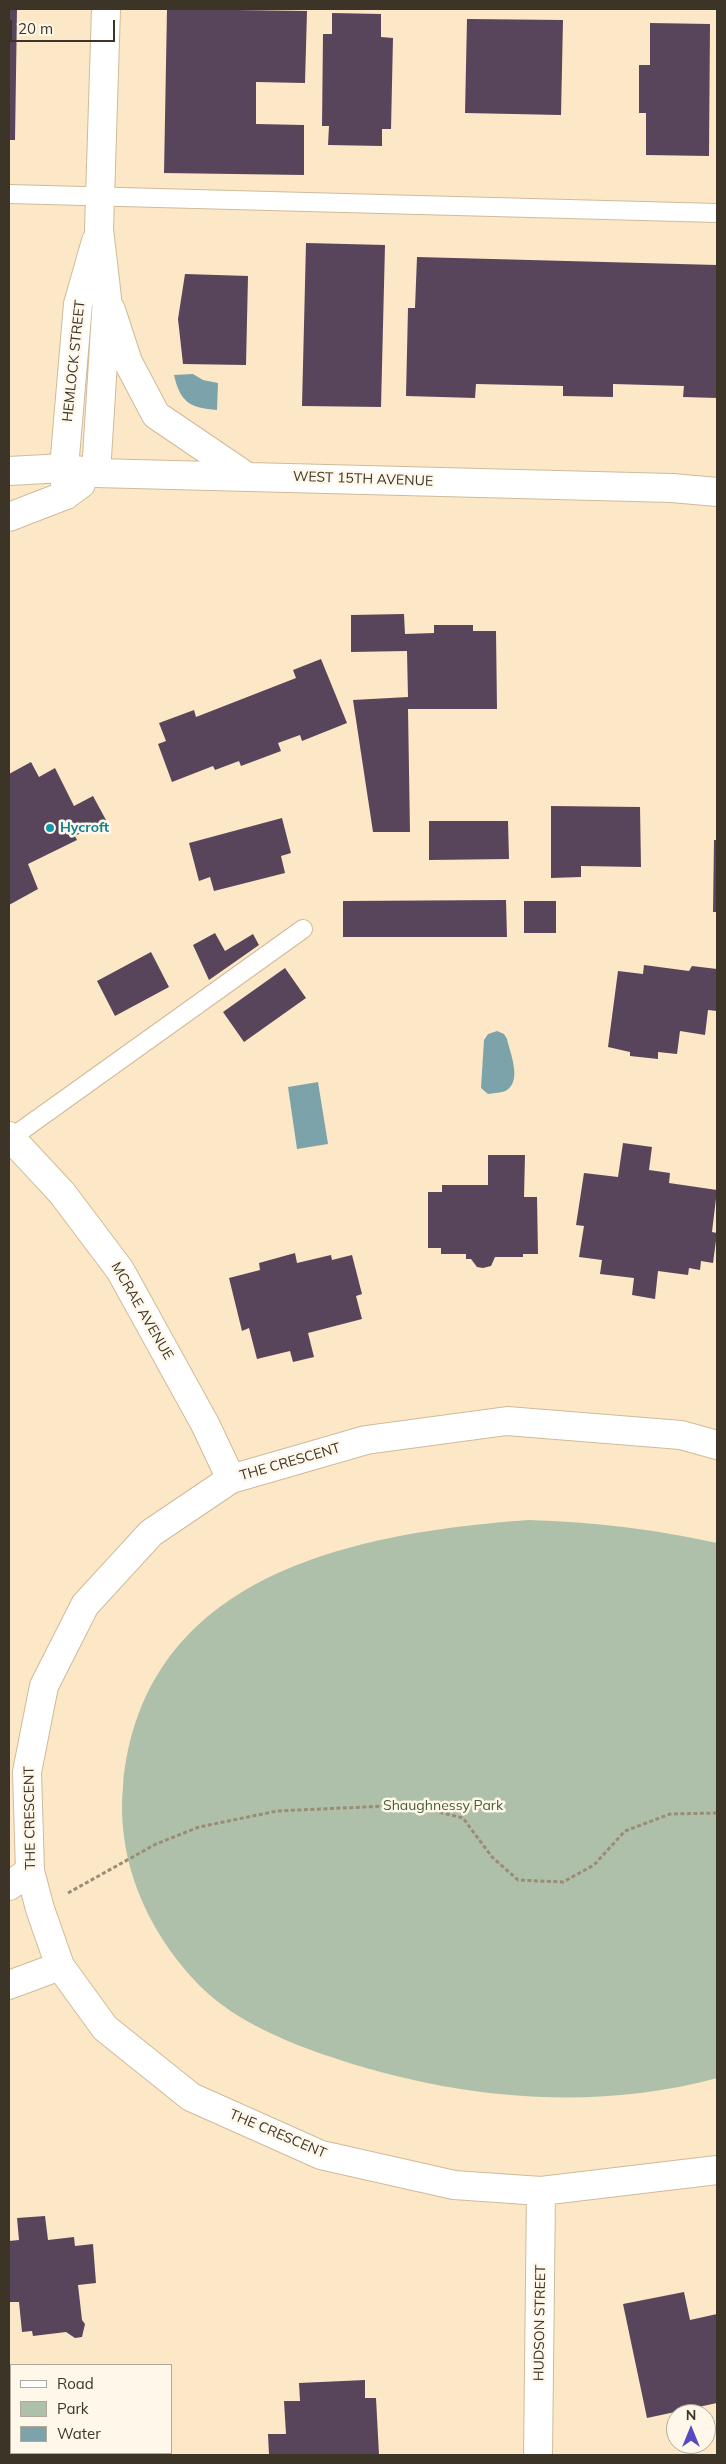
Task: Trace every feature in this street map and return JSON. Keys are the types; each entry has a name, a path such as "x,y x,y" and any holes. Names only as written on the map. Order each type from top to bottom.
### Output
{"street":[{"name":"HEMLOCK STREET","path":"96,473 107,298 99,230 106,9"},
{"name":"HEMLOCK STREET","path":"66,495 64,468 78,304 99,230"},
{"path":"107,298 128,362 156,415 246,476"},
{"name":"WEST 15TH AVENUE","path":"9,471 64,468 96,473 662,488 717,492"},
{"path":"9,517 66,495 96,473"},
{"name":"MCRAE AVENUE","path":"10,1137 62,1193 120,1270 205,1424 232,1480"},
{"name":"THE CRESCENT","path":"717,1445 681,1435 507,1421 366,1440 232,1480 151,1533 84,1605 44,1686 26,1772 19,1878 40,1909 60,1966 105,2028 191,2097 321,2155 454,2185 541,2191 717,2170"},
{"path":"9,1985 60,1966"},
{"name":"HUDSON STREET","path":"538,2455 541,2191"}],"lane":[{"path":"9,194 717,213"},
{"path":"10,1137 303,928"}],"path":[{"path":"40,1909 156,1844 199,1827 277,1811 409,1805 463,1818 492,1857 518,1880 563,1882 594,1865 625,1831 670,1814 717,1813"}],"green space":[{"name":"Shaughnessy Park","path":"528,1520 577,1522 623,1527 717,1543 717,2078 668,2089 619,2095 520,2096 421,2082 372,2070 325,2055 290,2042 256,2026 209,1995 178,1961 149,1916 138,1892 124,1840 122,1813 123,1786 139,1714 170,1657 213,1612 267,1578 328,1554 394,1537 461,1526"}],"water":[{"path":"193,374 203,380 218,383 217,410 193,405 179,392 174,375"},
{"path":"497,1031 504,1034 507,1039 514,1066 514,1080 507,1090 488,1094 481,1088 484,1040 488,1034"},
{"path":"318,1082 328,1144 297,1149 288,1087"}],"building":[{"path":"9,9 17,9 15,140 9,140"},
{"path":"167,9 307,11 305,83 256,82 256,124 304,125 304,175 164,173"},
{"path":"332,13 381,14 381,37 393,38 391,129 382,129 382,146 328,145 329,126 322,126 323,34 332,34"},
{"path":"467,19 563,20 561,115 465,113"},
{"path":"650,23 710,24 709,156 646,155 646,113 639,113 639,65 650,65"},
{"path":"306,243 385,245 381,407 302,406"},
{"path":"417,257 717,265 717,398 683,397 684,386 613,384 613,397 563,396 563,386 476,384 475,398 406,396 408,308 415,308"},
{"path":"185,274 248,276 246,365 183,364 178,319"},
{"path":"404,614 405,634 434,633 434,625 473,625 473,631 496,631 497,709 408,709 410,832 373,832 353,700 408,697 407,651 351,652 351,615"},
{"path":"321,659 347,723 302,741 300,735 278,743 281,751 241,766 239,761 215,770 213,766 172,782 158,744 166,741 159,723 194,710 196,717 296,678 293,670"},
{"name":"Hycroft","path":"31,762 39,777 55,768 74,806 93,796 106,820 75,836 77,840 28,864 38,889 9,905 9,774"},
{"path":"551,806 640,807 641,867 581,866 581,877 551,878"},
{"path":"282,818 291,853 281,856 285,873 214,891 210,877 199,881 189,843"},
{"path":"429,821 508,821 509,859 429,860"},
{"path":"714,840 717,840 717,912 713,912"},
{"path":"506,900 507,937 343,937 343,901"},
{"path":"524,901 556,901 556,933 524,933"},
{"path":"215,933 225,951 253,934 259,945 209,980 193,945"},
{"path":"151,952 169,987 115,1016 97,981"},
{"path":"644,965 689,971 692,966 717,969 717,1011 708,1010 705,1035 680,1031 677,1054 658,1052 658,1059 630,1056 630,1052 608,1047 618,971 643,974"},
{"path":"285,968 306,998 244,1042 223,1012"},
{"path":"623,1143 652,1147 649,1170 670,1173 669,1183 717,1190 712,1232 717,1233 713,1263 701,1261 700,1270 689,1268 688,1275 658,1271 655,1299 632,1295 634,1278 600,1274 602,1260 579,1257 584,1226 576,1225 584,1173 618,1177"},
{"path":"488,1155 525,1155 524,1197 537,1197 538,1254 523,1254 523,1257 495,1257 491,1266 483,1268 477,1267 471,1259 466,1259 466,1254 441,1254 441,1248 428,1248 428,1192 442,1192 442,1185 488,1185"},
{"path":"295,1253 297,1263 331,1255 332,1260 352,1255 362,1294 356,1296 362,1319 308,1333 314,1357 293,1362 290,1351 257,1359 249,1328 242,1331 229,1278 260,1270 259,1263"},
{"path":"45,2216 48,2240 74,2237 75,2246 93,2244 96,2283 78,2285 82,2320 85,2324 82,2337 75,2338 66,2332 33,2336 32,2331 22,2332 19,2302 9,2302 9,2241 19,2240 17,2218"},
{"path":"684,2292 690,2320 717,2314 717,2403 666,2404 666,2414 647,2418 623,2304"},
{"path":"365,2380 365,2398 376,2398 379,2455 269,2455 268,2434 286,2434 284,2401 300,2401 299,2383"},
{"path":"10,2383 10,2428 9,2427"}],"place":[{"name":"Hycroft","path":"50,828"}]}
